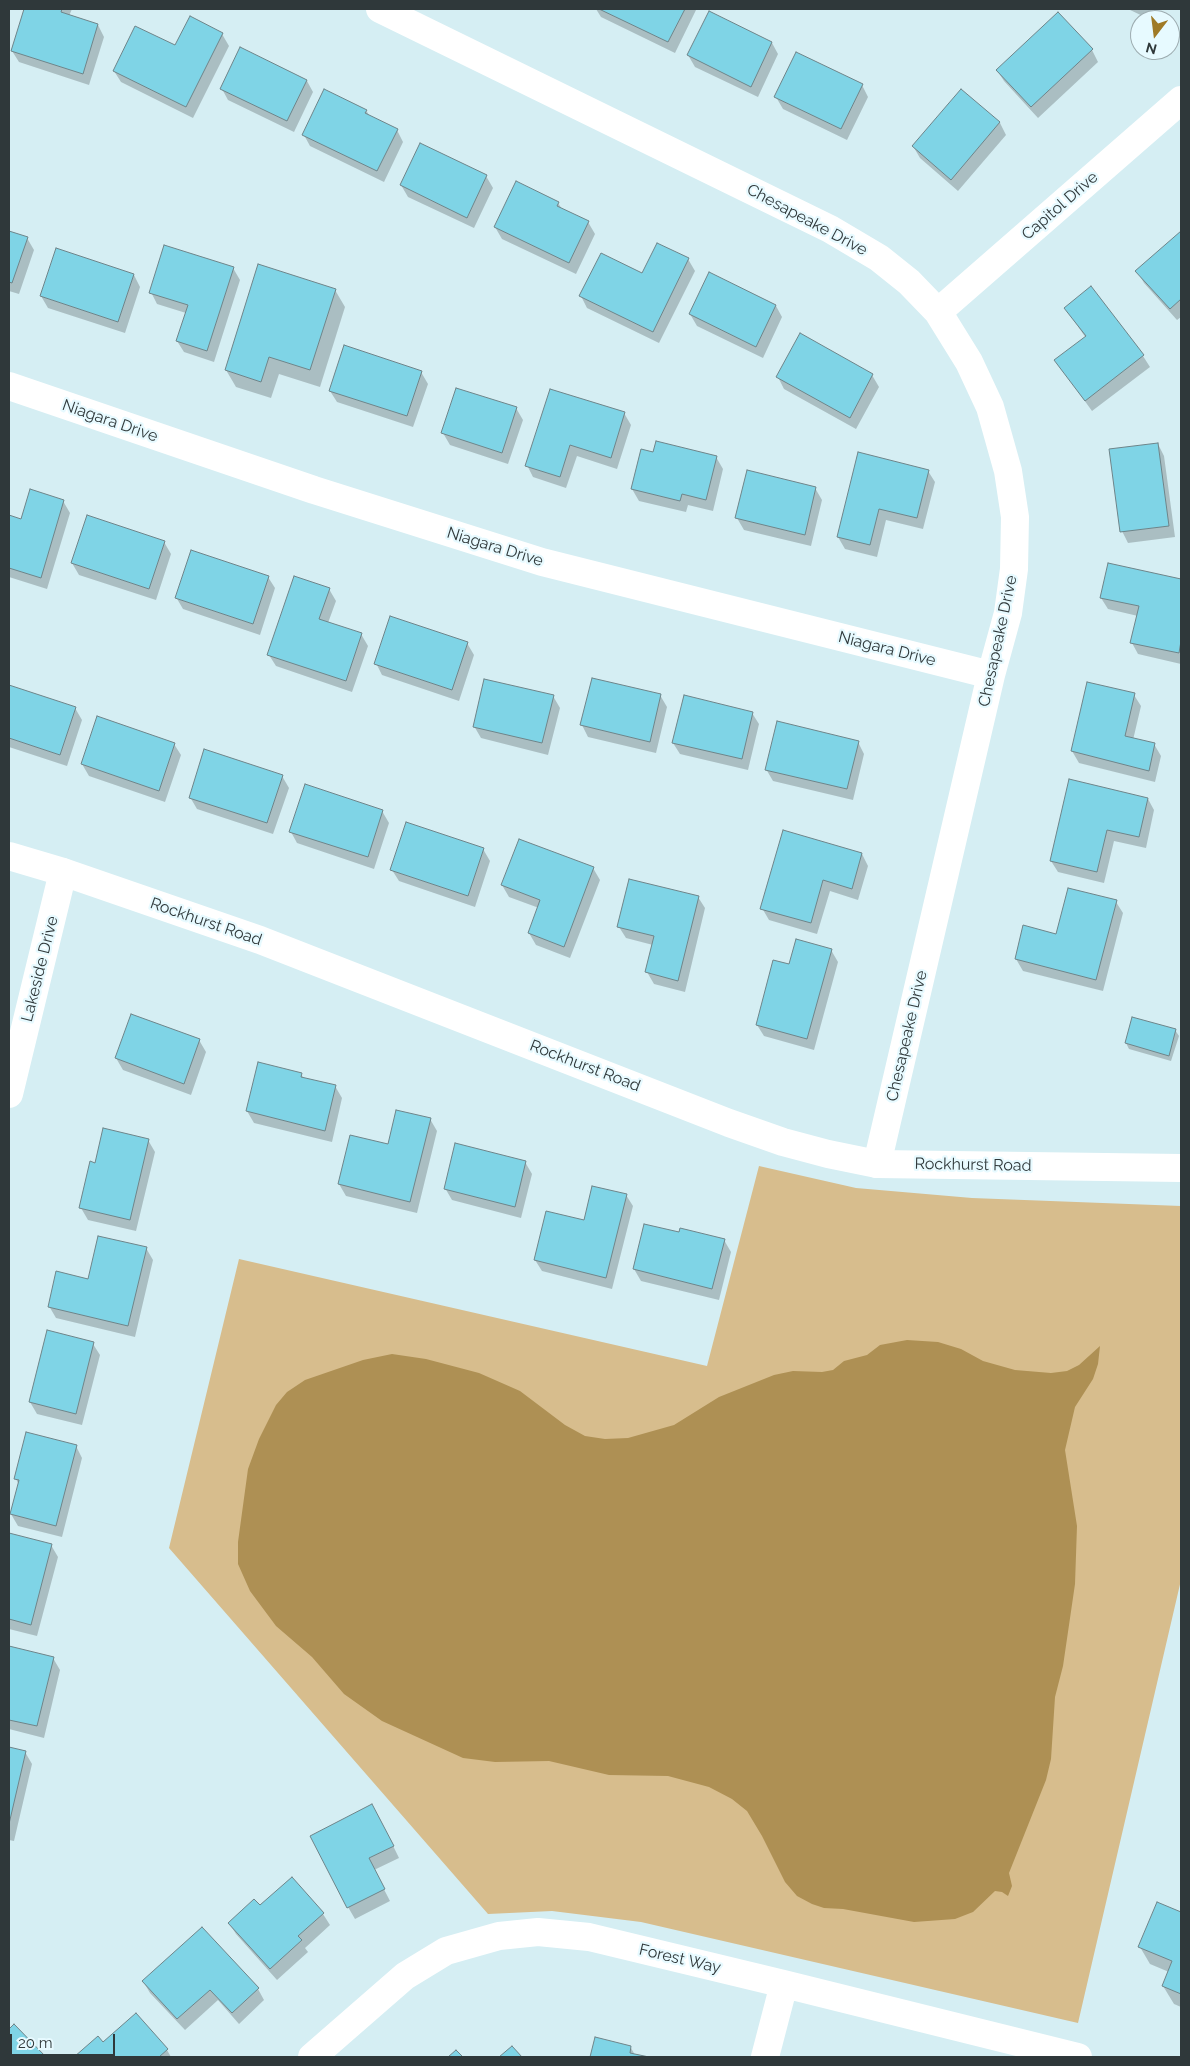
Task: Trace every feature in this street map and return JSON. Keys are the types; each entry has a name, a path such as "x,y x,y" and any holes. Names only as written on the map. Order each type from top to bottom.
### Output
{"street":[{"name":"Chesapeake Drive","path":"380,9 830,229 879,258 909,282 938,312 969,362 990,407 1010,480 1015,517 1014,570 1008,613 991,675 877,1164"},
{"name":"Capitol Drive","path":"938,312 1181,100"},
{"name":"Niagara Drive","path":"9,386 314,490 542,562 991,675"},
{"name":"Rockhurst Road","path":"9,856 64,872 260,940 729,1123 783,1142 877,1164 1181,1168"},
{"name":"Lakeside Drive","path":"9,1094 64,872"},
{"name":"Forest Way","path":"312,2057 405,1976 446,1952 499,1936 538,1932 589,1938 1078,2057"},
{"path":"765,2057 784,1984"}],"shaded area":[{"path":"759,1166 856,1188 972,1198 1181,1206 1181,1580 1078,2023 641,1922 552,1911 488,1914 169,1548 239,1259 707,1366"},
{"path":"907,1340 938,1342 961,1349 983,1361 1015,1370 1051,1373 1067,1371 1079,1365 1100,1346 1098,1364 1093,1379 1075,1407 1065,1450 1077,1526 1075,1584 1063,1666 1055,1697 1051,1759 1046,1780 1009,1873 1012,1886 1008,1896 1002,1892 995,1891 973,1912 955,1919 914,1922 843,1909 824,1908 797,1896 785,1882 747,1811 732,1799 709,1787 668,1776 609,1775 549,1761 495,1762 463,1758 382,1721 344,1694 312,1657 276,1626 250,1591 238,1564 238,1542 248,1469 259,1439 276,1405 287,1392 305,1380 363,1360 392,1354 426,1359 479,1373 520,1391 565,1425 585,1436 605,1439 628,1438 674,1425 719,1397 774,1375 793,1371 822,1372 833,1370 844,1361 867,1355 880,1345"}],"building":[{"path":"24,9 62,9 61,12 98,24 83,74 11,51"},
{"path":"599,9 685,9 668,42"},
{"path":"709,11 772,42 751,87 687,55"},
{"path":"1058,12 1093,49 1031,107 996,70"},
{"path":"190,16 223,33 186,107 113,71 135,26 175,45"},
{"path":"240,47 307,80 287,121 220,89"},
{"path":"796,52 863,84 841,129 774,97"},
{"path":"324,89 367,110 365,113 398,129 377,171 302,135"},
{"path":"961,89 1000,122 951,180 912,146"},
{"path":"420,143 487,175 467,218 400,185"},
{"path":"516,181 559,202 557,206 589,221 569,263 494,227"},
{"path":"9,231 28,237 12,283 9,282"},
{"path":"1181,231 1181,299 1170,309 1135,271"},
{"path":"657,243 689,258 653,332 579,296 601,253 642,273"},
{"path":"164,245 234,267 207,351 176,341 188,305 149,293"},
{"path":"56,248 134,274 118,322 40,296"},
{"path":"258,264 336,289 310,370 269,357 261,382 225,370"},
{"path":"709,272 776,305 756,347 689,314"},
{"path":"1091,286 1144,355 1085,401 1054,360 1086,336 1064,308"},
{"path":"800,333 873,374 850,418 776,377"},
{"path":"344,345 422,371 407,416 329,391"},
{"path":"456,388 517,407 502,453 441,433"},
{"path":"550,389 625,412 611,458 570,445 560,477 525,466"},
{"path":"656,441 717,456 706,500 682,494 680,501 631,489 641,449 653,452"},
{"path":"1158,443 1169,526 1120,532 1109,449"},
{"path":"858,452 929,470 917,518 879,509 870,545 837,537"},
{"path":"747,470 816,487 805,535 735,518"},
{"path":"30,489 64,500 41,578 9,568 9,515 21,519"},
{"path":"87,515 165,541 149,589 71,563"},
{"path":"191,550 269,576 253,624 175,598"},
{"path":"1108,563 1181,579 1181,641 1179,653 1130,643 1139,606 1100,598"},
{"path":"294,576 330,588 319,619 362,633 346,681 267,655"},
{"path":"390,616 468,642 452,690 374,664"},
{"path":"592,678 661,694 650,742 580,725"},
{"path":"484,679 554,695 542,743 473,727"},
{"path":"1087,682 1135,693 1125,736 1155,743 1149,771 1071,751"},
{"path":"9,685 76,707 60,755 9,738"},
{"path":"684,695 753,712 742,759 672,743"},
{"path":"97,716 175,743 159,791 81,764"},
{"path":"777,721 859,741 847,789 765,770"},
{"path":"204,749 283,775 267,823 189,798"},
{"path":"1069,779 1148,798 1139,837 1107,830 1097,872 1050,861"},
{"path":"305,784 383,810 368,857 289,832"},
{"path":"406,822 484,848 468,896 390,870"},
{"path":"783,830 862,853 852,889 823,880 811,923 760,909"},
{"path":"519,839 594,867 564,947 528,933 540,900 501,885"},
{"path":"629,879 699,896 678,981 645,972 654,936 617,927"},
{"path":"1068,888 1117,900 1096,980 1015,959 1023,925 1056,934"},
{"path":"796,939 832,949 807,1039 756,1025 773,960 789,964"},
{"path":"131,1014 200,1039 184,1084 115,1058"},
{"path":"1132,1017 1176,1029 1169,1056 1125,1043"},
{"path":"258,1062 302,1073 301,1077 336,1085 325,1131 246,1111"},
{"path":"396,1110 431,1118 410,1202 338,1184 350,1135 388,1144"},
{"path":"103,1128 149,1139 130,1220 79,1208 90,1161 95,1163"},
{"path":"455,1143 526,1161 515,1207 444,1189"},
{"path":"592,1186 627,1194 606,1278 534,1260 546,1211 584,1220"},
{"path":"644,1224 679,1232 680,1228 725,1239 712,1289 633,1269"},
{"path":"98,1236 147,1247 128,1326 48,1307 56,1271 88,1279"},
{"path":"47,1330 94,1342 76,1414 29,1402"},
{"path":"26,1432 77,1445 56,1526 10,1514 19,1480 14,1479"},
{"path":"9,1533 52,1544 31,1625 9,1619"},
{"path":"9,1646 54,1657 37,1726 9,1720"},
{"path":"9,1747 26,1751 9,1824"},
{"path":"372,1804 394,1846 369,1858 385,1889 347,1908 310,1836"},
{"path":"292,1877 324,1913 298,1936 302,1940 270,1969 228,1923 254,1899 260,1905"},
{"path":"1157,1902 1181,1912 1181,1994 1162,1986 1172,1961 1138,1947"},
{"path":"202,1927 259,1988 232,2013 210,1990 177,2019 142,1981"},
{"path":"136,2013 168,2049 159,2057 74,2057 98,2036 103,2042"},
{"path":"14,2024 46,2057 9,2057 9,2029"},
{"path":"595,2037 631,2046 630,2053 649,2057 590,2057"},
{"path":"512,2046 522,2057 499,2057"},
{"path":"456,2050 463,2057 448,2057"}]}
